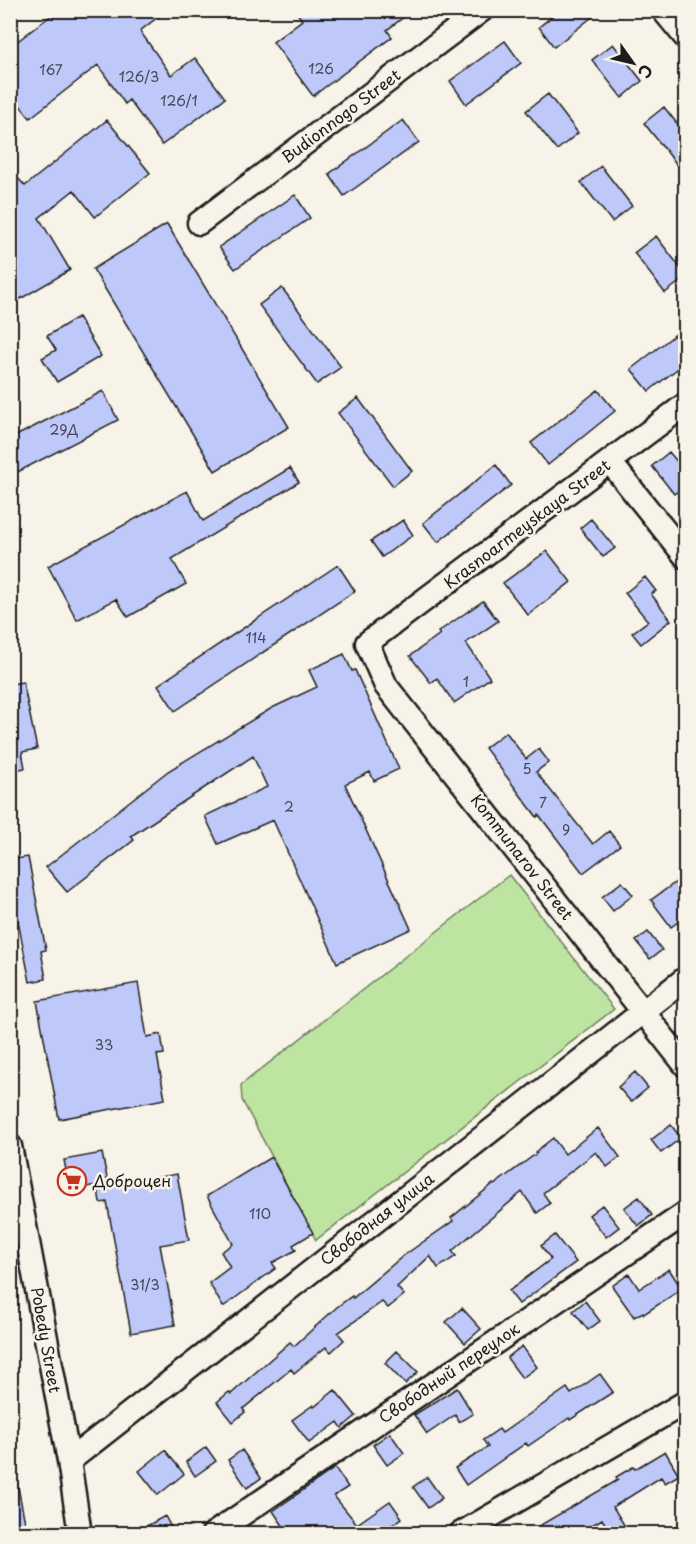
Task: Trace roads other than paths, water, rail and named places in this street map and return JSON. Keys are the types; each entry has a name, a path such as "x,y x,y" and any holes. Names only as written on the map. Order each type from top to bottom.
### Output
{"street":[{"name":"Budionnogo Street","path":"200,222 482,10"},
{"path":"663,10 686,38"},
{"name":"Krasnoarmeyskaya Street","path":"367,643 686,404"},
{"path":"610,462 686,557"},
{"name":"Kommunarov Street","path":"367,643 386,686 686,1066"},
{"name":"Свободная улица","path":"69,1461 686,978"},
{"name":"Pobedy Street","path":"10,1146 69,1461 80,1533"},
{"name":"Свободный переулок","path":"213,1533 686,1214"},
{"path":"460,1533 686,1402"}],"place":[{"name":"Доброцен","path":"72,1181"}]}
